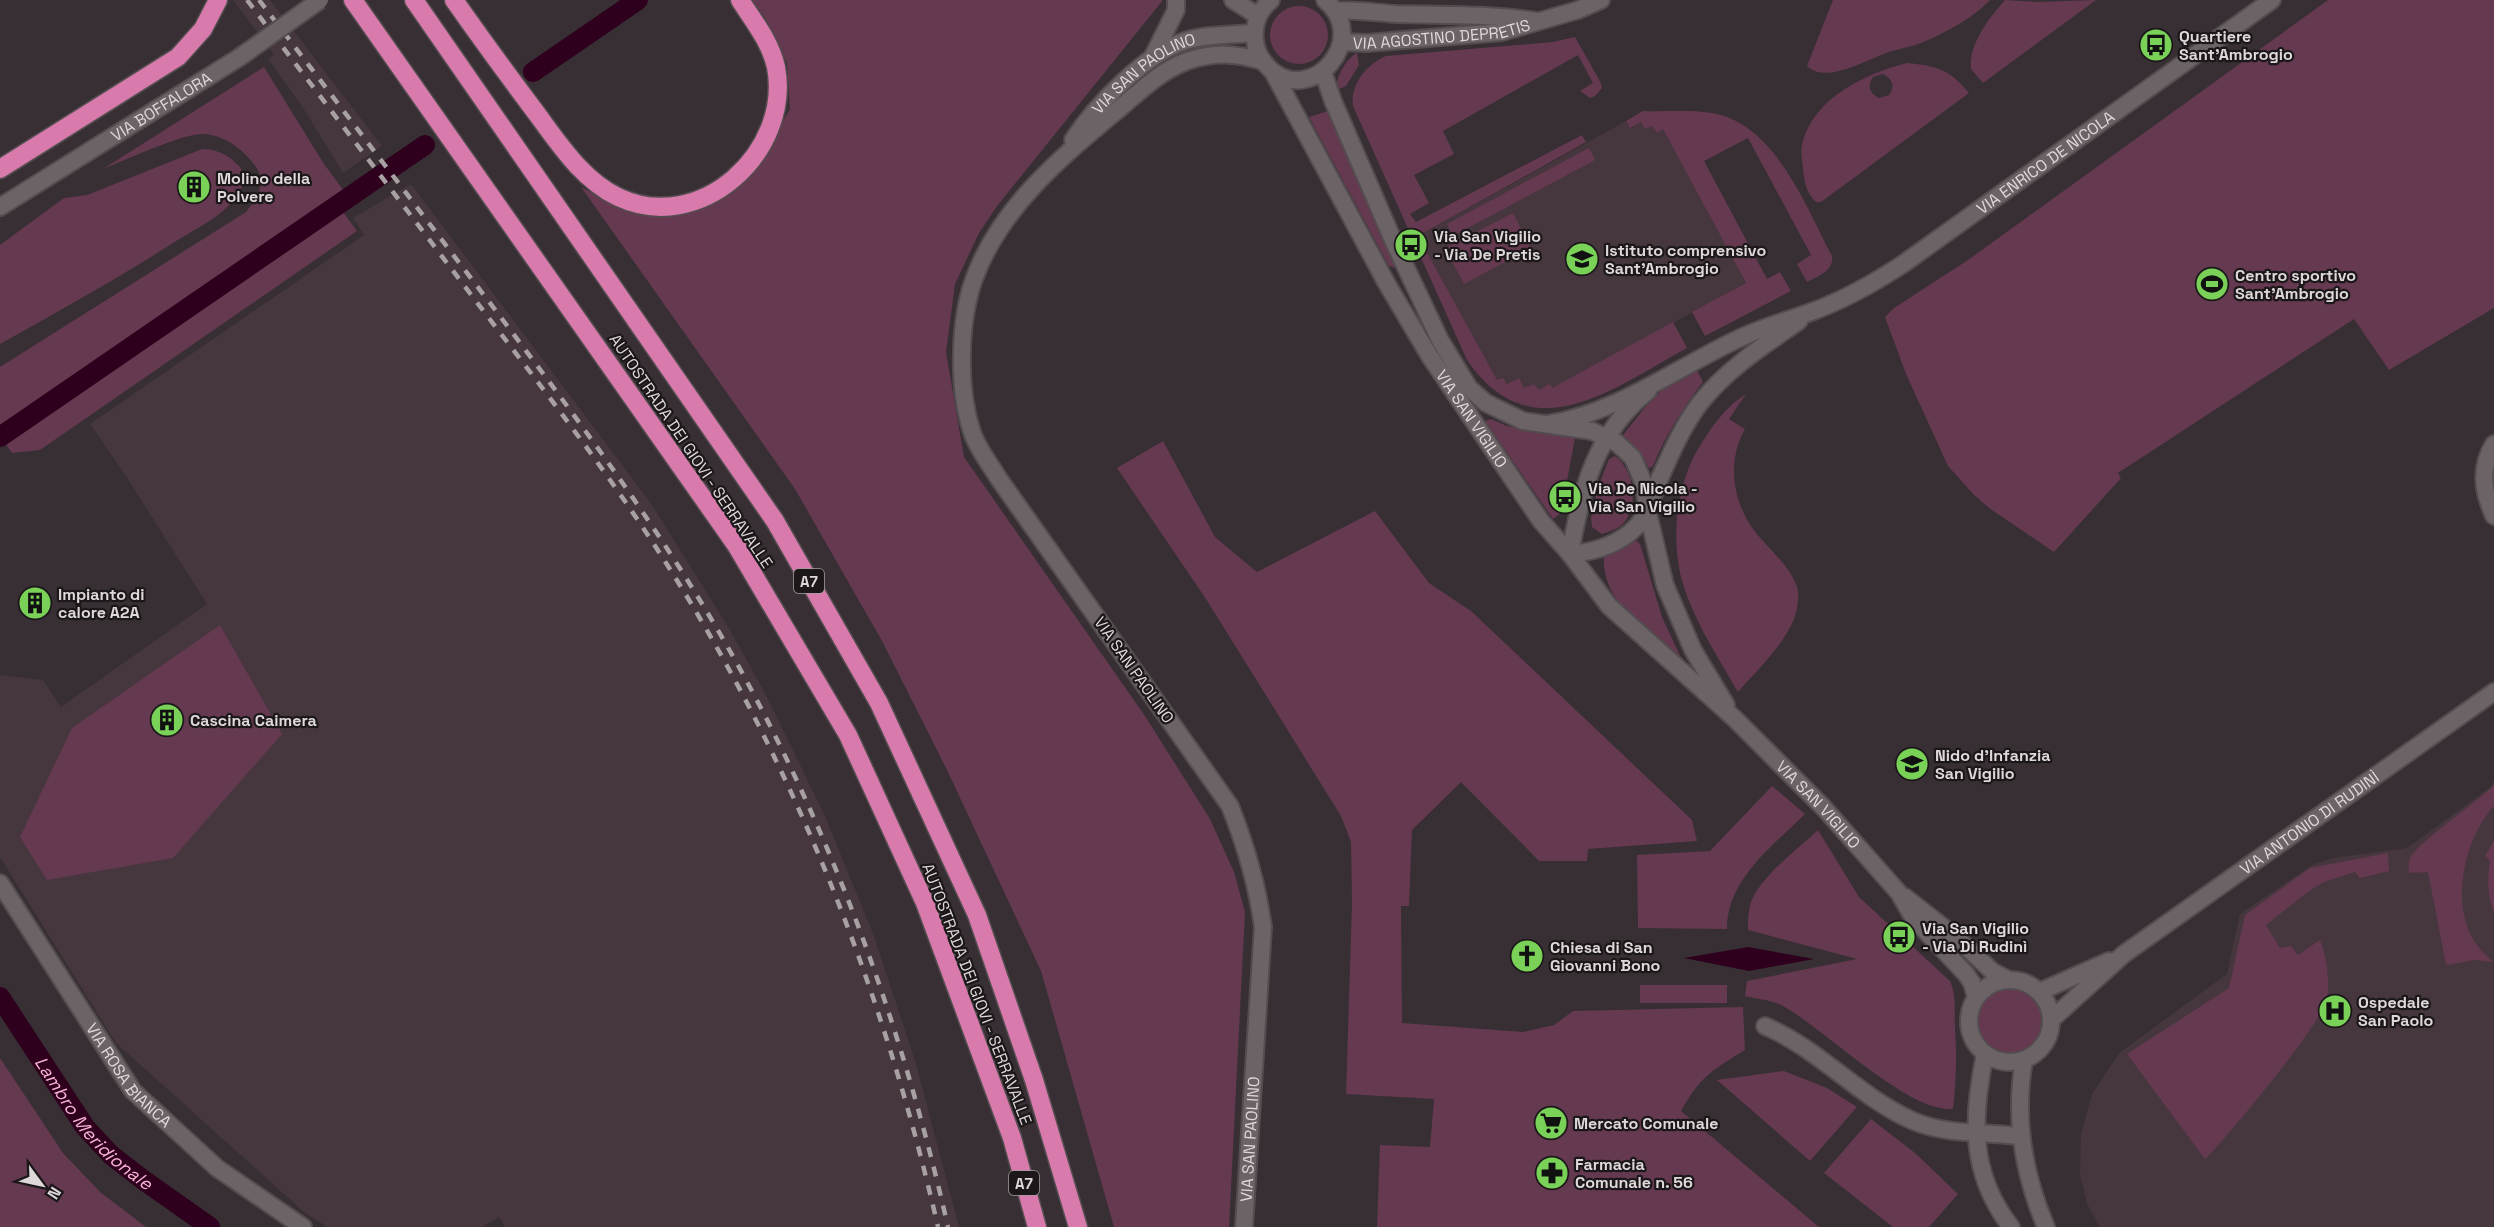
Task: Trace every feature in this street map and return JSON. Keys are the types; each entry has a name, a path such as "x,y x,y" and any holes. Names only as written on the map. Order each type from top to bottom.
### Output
{"highway":[{"path":"0,169 123,94 178,57 203,29 218,0"},
{"name":"AUTOSTRADA DEI GIOVI - SERRAVALLE","path":"353,0 736,545 848,735 925,903 1012,1138 1036,1227"},
{"name":"AUTOSTRADA DEI GIOVI - SERRAVALLE","path":"414,0 776,521 879,703 977,915 1034,1080 1078,1227"},
{"path":"454,0 573,161 597,185 619,198 641,205 665,208 701,199 717,192 739,175 766,137 775,116 776,68 768,42 740,0"}],"street":[{"name":"VIA BOFFALORA","path":"0,207 240,57 320,0"},
{"path":"1152,58 1176,10 1176,0"},
{"path":"1233,0 1258,16"},
{"path":"1254,33 1258,16 1271,0"},
{"name":"VIA AGOSTINO DEPRETIS","path":"1342,42 1368,43 1502,32 1578,10 1601,0"},
{"name":"VIA ENRICO DE NICOLA","path":"1548,424 1591,413 1663,379 1704,355 1752,332 1812,312 1863,289 1904,264 2271,0"},
{"path":"1323,72 1338,54 1342,42 1342,28 1330,6"},
{"name":"VIA AGOSTINO DEPRETIS","path":"1330,6 1381,13 1501,16 1540,21"},
{"name":"VIA SAN PAOLINO","path":"1061,160 1083,124 1118,87 1152,58 1185,40 1254,33"},
{"name":"VIA SAN VIGILIO","path":"1254,33 1256,48 1429,355 1541,521 1570,554 1609,606 1734,718 1824,808 1899,893 1957,938 1993,972 2009,980"},
{"name":"VIA SAN PAOLINO","path":"1245,1227 1263,927 1259,895 1246,847 1230,806 999,478 972,434 964,404 965,317 971,288 981,262 1010,213 1055,163 1154,80 1186,62 1223,53 1268,66 1285,77 1298,79 1323,72"},
{"name":"VIA SAN VIGILIO","path":"1323,72 1333,101 1390,233 1440,340 1469,388 1486,403 1523,421 1578,427 1608,438"},
{"name":"VIA ENRICO DE NICOLA","path":"1663,379 1628,411 1608,438 1585,482 1570,554 1590,552 1620,539 1637,525 1647,509 1677,439 1702,401 1738,365 1812,312"},
{"path":"1608,438 1633,458 1644,484 1647,509"},
{"path":"2494,444 2486,457 2484,484 2486,498 2494,516"},
{"name":"VIA SAN VIGILIO","path":"1647,509 1665,585 1693,650 1734,718"},
{"name":"VIA ANTONIO DI RUDINÌ","path":"2052,1019 2124,954 2494,692"},
{"name":"VIA ROSA BIANCA","path":"0,883 133,1091 217,1168 303,1227"},
{"name":"VIA SAN VIGILIO","path":"1899,893 1914,919 1972,983 1976,997"},
{"name":"VIA ANTONIO DI RUDINÌ","path":"2039,992 2124,954"},
{"path":"2009,980 2025,982 2039,992 2047,1002 2052,1019 2046,1042 2024,1060 2002,1061 1984,1054 1975,1043 1969,1028 1970,1013 1976,997 1990,985 2009,980"},
{"path":"1765,1026 1786,1035 1874,1098 1912,1121 1947,1129 2020,1136"},
{"path":"1984,1054 1979,1080 1975,1132 1983,1177 2011,1227"},
{"path":"2024,1060 2019,1087 2020,1136 2033,1197 2046,1227"}],"shaded area":[{"path":"233,0 270,0 382,146 343,173 302,106 268,59 274,54"},
{"path":"752,0 1163,0 997,206 979,233 955,284 946,352 964,457 1145,716 1210,819 1234,872 1245,912 1229,1227 1114,1227 1041,971 947,770 882,641 795,489 581,187 611,202 669,215 715,202 736,189 753,173 790,109 787,63 765,18"},
{"path":"1833,0 1990,0 1961,23 1923,42 1889,52 1847,69 1825,73 1807,66"},
{"path":"2005,0 2036,2 2096,0 1983,83 1971,69 1973,51 1986,23"},
{"name":"Centro sportivo Sant'Ambrogio","path":"2328,0 2494,0 2494,308 2389,370 2354,319 2118,473 2121,478 2054,552 1989,508 1948,466 1906,374 1885,317 1894,308 1968,260"},
{"path":"1299,6 1310,8 1323,19 1328,35 1326,46 1315,59 1299,64 1288,62 1275,51 1270,35 1272,24 1283,11"},
{"path":"1575,37 1601,83 1602,88 1595,96 1590,98 1580,91 1593,83 1578,55 1443,131 1454,154 1414,175 1429,203 1410,214 1416,222 1582,135 1586,142 1418,236 1497,380 1503,378 1507,384 1519,378 1524,388 1534,384 1539,390 1550,384 1552,388 1673,322 1687,348 1602,394 1574,404 1546,408 1518,403 1492,388 1467,360 1353,106 1353,98 1361,76 1372,64 1386,56 1553,42"},
{"path":"1357,53 1359,65 1346,86 1337,90 1342,69"},
{"path":"1907,63 1935,67 1949,74 1969,93 1821,202 1816,202 1806,186 1801,151 1809,125 1819,112 1844,89 1892,67","holes":["1883,74 1892,83 1892,89 1889,95 1879,98 1871,92 1870,83 1873,77"]},
{"path":"264,67 324,164 344,191 0,425 0,367 246,212 251,206 260,188 258,170 237,147 211,135 203,134 182,138 103,169"},
{"path":"1328,111 1395,268 1389,266 1309,117"},
{"path":"1643,111 1708,112 1738,122 1757,135 1773,152 1800,193 1832,256 1828,269 1807,282 1797,264 1811,255 1748,138 1704,161 1767,279 1780,272 1791,291 1705,336 1692,312 1746,283 1663,129 1657,133 1652,126 1645,129 1641,122 1630,128 1626,121"},
{"name":"Istituto comprensivo Sant'Ambrogio","path":"1626,121 1631,128 1641,122 1663,128 1746,283 1552,389 1539,391 1497,381 1418,236"},
{"path":"1589,148 1595,160 1453,236 1447,224"},
{"path":"202,149 222,153 241,169 243,183 236,197 227,207 205,224 88,295 0,344 0,245 64,198 87,195"},
{"path":"411,184 650,502 730,630 767,697 825,816 874,936 916,1064 959,1227 505,1227 499,1217 482,1227 327,1227 304,1212 116,1043 0,857 0,675 43,680 61,707 207,604 124,473 90,424 364,235 353,218"},
{"path":"341,209 357,231 40,450 12,453 4,442"},
{"path":"1513,213 1531,248 1464,284 1445,248"},
{"path":"1697,370 1703,382 1675,422 1653,466 1649,468 1623,435 1646,406 1667,385"},
{"path":"1746,394 1729,419 1745,429 1739,441 1734,467 1736,493 1753,529 1793,579 1798,591 1798,599 1794,619 1783,639 1738,692 1690,604 1680,573 1676,539 1682,487 1694,455 1722,415"},
{"path":"1491,419 1507,426 1575,438 1561,513 1553,519 1485,421"},
{"path":"1163,441 1215,537 1257,572 1375,511 1429,583 1471,611 1692,820 1697,841 1588,849 1587,861 1539,861 1461,782 1412,830 1409,906 1401,906 1402,1023 1523,1032 1554,1025 1573,1011 1743,1007 1745,1050 1708,1075 1681,1111 1819,1227 1377,1227 1380,1145 1430,1147 1434,1099 1346,1094 1352,904 1351,842 1341,816 1206,599 1117,468"},
{"path":"1615,456 1628,472 1633,493 1632,504 1624,522 1616,529 1602,534 1592,527 1591,518 1597,490 1609,459"},
{"path":"1634,539 1640,544 1662,617 1682,660 1681,663 1630,617 1610,589 1605,573 1604,556"},
{"path":"220,625 282,734 173,858 47,880 20,837 72,728"},
{"name":"Ospedale San Paolo","path":"2494,778 2494,1227 2100,1227 2087,1204 2080,1175 2081,1134 2092,1094 2119,1053 2227,974 2240,914 2312,865 2333,858 2407,848 2492,786"},
{"path":"2494,785 2494,806 2475,836 2468,854 2462,893 2468,929 2479,947 2493,962 2475,960 2446,965 2428,872 2409,873 2409,861 2414,852 2434,834"},
{"path":"1772,786 1805,814 1766,851 1743,879 1729,911 1727,929 1638,928 1637,855 1710,851"},
{"path":"1818,830 1859,897 1950,981 1954,998 1956,1049 1953,1109 1934,1106 1890,1084 1781,1005 1745,996 1747,981 1857,959 1748,930 1751,902 1763,882"},
{"path":"2494,841 2494,912 2488,887 2490,861 2485,856"},
{"path":"2388,853 2389,871 2360,878 2355,872 2324,882 2266,925 2280,948 2291,946 2298,955 2320,940 2327,969 2327,999 2309,1031 2292,1054 2252,1106 2205,1159 2127,1054 2229,988 2245,915 2310,868"},
{"path":"1748,947 1814,959 1749,971 1684,958"},
{"path":"1640,985 1727,985 1727,1003 1640,1003"},
{"path":"2011,987 2024,989 2035,997 2043,1008 2045,1021 2043,1034 2035,1045 2024,1053 2011,1055 1998,1053 1987,1045 1979,1034 1977,1021 1979,1008 1987,997 1998,989"},
{"path":"0,1058 63,1153 100,1192 146,1227 0,1227"},
{"path":"1784,1071 1827,1088 1857,1107 1810,1161 1717,1080"},
{"path":"1871,1119 1915,1153 1958,1194 1929,1227 1893,1227 1824,1173"}],"waterway":[{"path":"533,72 638,0"},
{"path":"0,437 425,145"},
{"name":"Lambro Meridionale","path":"0,997 85,1127 111,1155 210,1227"}],"railway":[{"path":"247,0 582,441 651,540 718,650 760,728 833,889 892,1056 917,1141 938,1227"},
{"path":"259,0 589,436 680,568 735,660 804,795 862,936 910,1080 948,1227"}],"place":[{"name":"Quartiere Sant'Ambrogio","path":"2156,45"},
{"name":"Molino della Polvere","path":"194,187"},
{"name":"Via San Vigilio - Via De Pretis","path":"1411,245"},
{"name":"Istituto comprensivo Sant'Ambrogio","path":"1582,259"},
{"name":"Centro sportivo Sant'Ambrogio","path":"2212,284"},
{"name":"Via De Nicola - Via San Vigilio","path":"1565,497"},
{"name":"Impianto di calore A2A","path":"35,603"},
{"name":"Cascina Caimera","path":"167,720"},
{"name":"Nido d'Infanzia San Vigilio","path":"1912,764"},
{"name":"Via San Vigilio - Via Di Rudinì","path":"1899,937"},
{"name":"Chiesa di San Giovanni Bono","path":"1527,956"},
{"name":"Ospedale San Paolo","path":"2335,1011"},
{"name":"Mercato Comunale","path":"1551,1123"},
{"name":"Farmacia Comunale n. 56","path":"1552,1173"}]}
